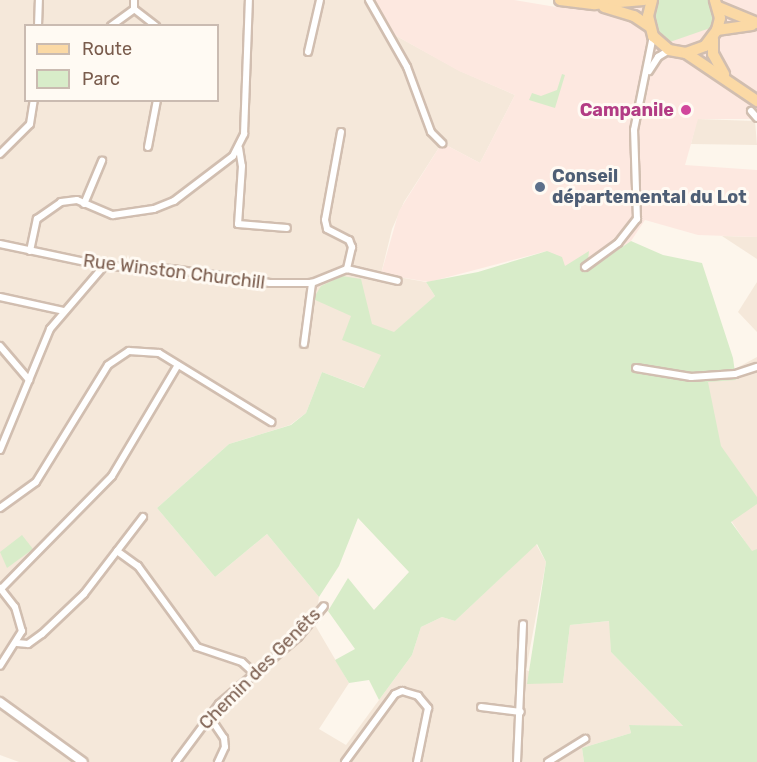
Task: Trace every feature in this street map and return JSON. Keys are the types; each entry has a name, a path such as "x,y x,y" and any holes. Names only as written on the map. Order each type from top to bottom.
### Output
{"main road":[{"path":"560,0 595,4 634,16 669,50 686,53 757,101"},
{"path":"595,4 644,0"},
{"path":"651,31 652,0"},
{"path":"730,81 715,62 717,3 757,24"},
{"path":"686,53 705,46 715,34 734,25 757,24"}],"street":[{"path":"38,24 39,0"},
{"path":"134,0 134,9"},
{"path":"249,0 249,66 239,148 242,166 238,224 287,228"},
{"path":"308,52 320,0"},
{"path":"369,0 407,67 431,132 442,143"},
{"path":"114,24 134,9"},
{"path":"134,9 153,24"},
{"path":"585,267 628,234 637,219 634,130 646,76 651,31"},
{"path":"646,76 658,57 669,50"},
{"path":"0,154 30,124 34,102"},
{"path":"147,147 157,102"},
{"path":"751,111 757,118"},
{"path":"341,132 325,220 327,229 349,240 352,247 347,269 398,281"},
{"path":"30,251 37,219 47,209 61,202 84,204 113,215 154,209 174,201 239,148"},
{"path":"84,204 102,161"},
{"name":"Rue Winston Churchill","path":"0,244 104,266 172,269 270,283 312,284 347,269"},
{"path":"0,450 50,329 104,266"},
{"path":"304,344 312,284"},
{"path":"0,297 64,311"},
{"path":"0,346 29,380"},
{"path":"0,508 36,482 108,365 129,351 148,350 178,365 271,422"},
{"path":"0,666 17,643 21,620 1,588 112,476 178,365"},
{"path":"636,368 691,377 735,374 757,366"},
{"path":"0,430 5,438"},
{"path":"17,643 28,644 42,634 84,594 143,517"},
{"path":"117,551 138,566 197,647 242,662 255,674"},
{"name":"Chemin des Genêts","path":"176,762 209,716 298,637 324,606"},
{"path":"517,762 524,624"},
{"path":"345,762 395,694 402,691 418,696 428,708 417,762"},
{"path":"0,702 83,762"},
{"path":"480,707 521,712"},
{"path":"209,716 224,738 225,747 218,762"},
{"path":"548,762 585,739"}],"shaded area":[{"path":"0,0 371,0 391,33 460,71 515,95 480,163 444,144 440,146 404,202 392,229 381,274 426,282 435,296 394,333 365,388 322,372 306,413 290,425 229,444 157,508 215,577 267,534 319,597 315,625 349,683 319,729 346,745 412,655 421,627 442,617 455,621 536,544 546,562 526,670 563,683 570,625 610,621 611,652 684,727 629,725 631,733 582,748 584,762 19,762 0,755"},
{"path":"371,0 514,0 556,7 556,0 757,0 757,119 698,119 685,165 757,170 757,237 698,235 645,220 631,241 587,272 564,266 547,251 429,282 381,274 399,211 440,146 444,144 480,163 515,95 459,71 391,33"},
{"path":"697,119 755,121 757,145 691,144"},
{"path":"722,236 757,237 757,259"},
{"path":"757,282 757,332 738,312"},
{"path":"757,357 757,549 752,552 626,363 733,370"}],"green space":[{"path":"657,0 713,0 716,26 667,43 656,29 653,18"},
{"path":"562,74 565,75 555,108 529,100 532,93 541,96 557,90"},
{"path":"631,241 663,255 702,263 733,358 736,380 708,382 721,446 757,497 757,504 731,522 752,551 757,549 757,762 584,762 582,748 631,733 629,725 683,726 611,652 609,621 570,625 563,683 527,684 546,562 537,544 455,621 442,617 421,627 412,655 379,700 369,680 349,683 335,660 355,649 328,611 348,578 374,610 409,572 358,518 339,566 319,597 267,534 215,577 157,508 229,444 291,425 306,413 322,372 364,388 381,355 342,340 351,316 313,299 321,286 342,276 361,279 372,324 394,332 435,296 426,282 478,272 547,251 562,257 565,266 589,251 587,271"},
{"path":"22,535 33,549 7,568 0,552"}],"place":[{"name":"Campanile","path":"686,110"},
{"name":"Conseil départemental du Lot","path":"540,187"}]}
